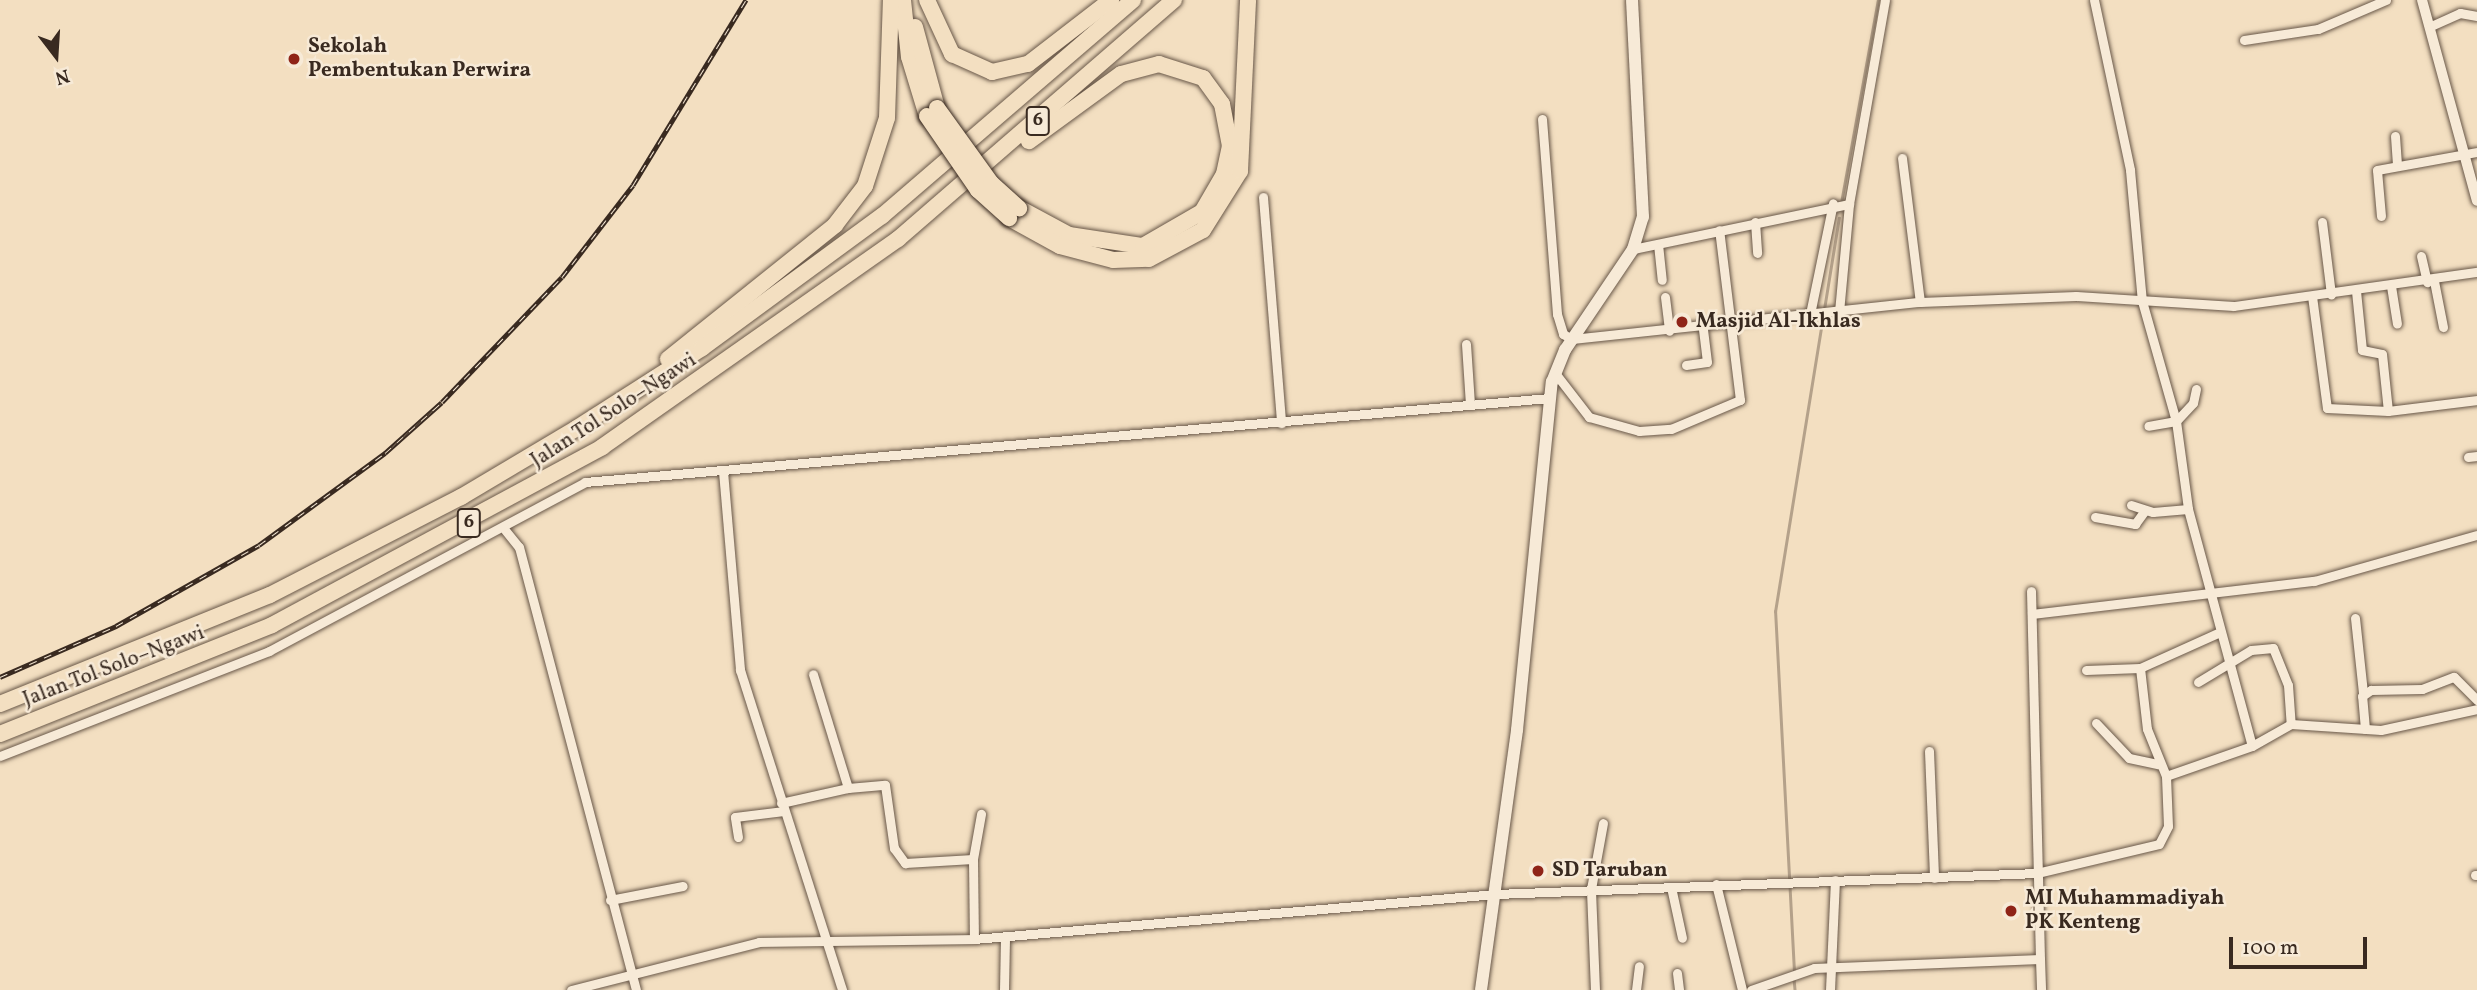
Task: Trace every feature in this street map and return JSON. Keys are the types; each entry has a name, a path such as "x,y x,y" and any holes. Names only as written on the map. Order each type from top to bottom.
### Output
{"highway":[{"path":"577,428 763,286 852,205 885,130 891,0"},
{"path":"903,0 909,57 932,112 1014,213 1059,246 1113,260 1149,259 1203,230 1240,171 1248,0"},
{"path":"913,0 932,112"},
{"path":"927,0 951,54 992,72 1028,64 1111,0"},
{"name":"Jalan Tol Solo–Ngawi","path":"0,704 270,595 449,504 577,428 702,348 882,216 1133,0"},
{"name":"Jalan Tol Solo–Ngawi","path":"0,734 272,625 501,506 702,381 898,239 1174,0"},
{"path":"898,239 1122,74 1176,65 1203,78 1222,104 1230,146 1224,174 1202,212 1176,232 1143,246 1098,244 1014,213"}],"main road":[{"path":"1481,990 1496,894 1549,398 1555,373 1572,339 1633,249 1643,217 1645,171 1632,0"}],"street":[{"path":"1813,314 1841,203 1885,0"},
{"path":"2094,0 2130,170 2142,301 2176,421 2188,509 2206,590 2252,746"},
{"path":"2244,40 2318,29 2386,0"},
{"path":"2421,0 2472,154 2477,201"},
{"path":"2431,26 2460,13 2477,16"},
{"path":"1542,119 1557,314 1563,334 1572,339 1669,331 1920,302 2142,301 2224,307 2430,281 2477,272"},
{"path":"2395,136 2397,166"},
{"path":"2381,216 2376,172 2472,154"},
{"path":"1902,158 1920,302"},
{"path":"1263,197 1280,422"},
{"path":"1633,249 1841,203"},
{"path":"1839,312 1841,203"},
{"path":"1755,222 1758,253"},
{"path":"2322,222 2331,294"},
{"path":"1555,373 1589,417 1639,431 1671,429 1740,400 1735,323 1719,230"},
{"path":"1658,244 1662,280"},
{"path":"2421,256 2443,327"},
{"path":"2391,286 2398,324"},
{"path":"2356,291 2362,350 2382,354 2388,411"},
{"path":"2312,296 2327,408 2388,411 2477,400"},
{"path":"1665,297 1669,331"},
{"path":"1686,365 1707,362 1703,327"},
{"path":"1466,344 1470,405"},
{"path":"2148,426 2176,421 2193,403 2196,388"},
{"path":"0,756 227,670 505,530 585,482 1549,398"},
{"path":"723,471 742,675 842,990"},
{"path":"2131,505 2144,510 2188,509"},
{"path":"2095,517 2135,524 2144,510"},
{"path":"505,530 519,547 610,900 636,990"},
{"path":"2032,614 2206,590 2314,581 2477,535"},
{"path":"2031,592 2041,990"},
{"path":"2355,618 2365,729"},
{"path":"2086,670 2140,668 2218,633"},
{"path":"2198,682 2261,647 2277,651 2291,724"},
{"path":"571,990 633,977 752,943 824,939 974,939 1496,894 2037,873 2159,844 2168,826 2166,776 2158,764 2142,710 2140,668"},
{"path":"813,674 848,788"},
{"path":"2363,693 2423,689 2455,677 2477,700"},
{"path":"2166,776 2252,746 2291,724 2365,729 2477,709"},
{"path":"2096,723 2129,758 2158,764"},
{"path":"1929,751 1934,878"},
{"path":"738,838 736,817 783,807 848,788 885,785 900,862 973,859"},
{"path":"974,939 973,859 981,814"},
{"path":"1595,990 1591,889 1603,822"},
{"path":"1830,990 1835,880"},
{"path":"1716,884 1742,990"},
{"path":"610,900 683,886"},
{"path":"1671,887 1682,938"},
{"path":"1004,937 1004,990"},
{"path":"1751,990 1794,973 1830,968 2040,959"},
{"path":"1636,990 1639,967"},
{"path":"1677,973 1679,990"}],"waterway":[{"path":"1841,203 1878,0"},
{"path":"1794,972 1775,612 1839,218"},
{"path":"1794,978 1795,990"}],"railway":[{"path":"0,677 116,626 259,545 385,453 442,402 562,277 633,185 746,0"}],"place":[{"name":"Sekolah Pembentukan Perwira","path":"294,59"},
{"name":"Masjid Al-Ikhlas","path":"1682,322"},
{"name":"SD Taruban","path":"1538,871"},
{"name":"MI Muhammadiyah PK Kenteng","path":"2011,911"}]}
